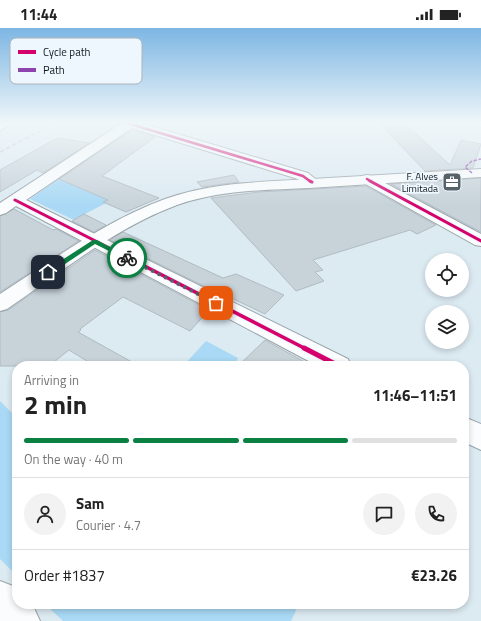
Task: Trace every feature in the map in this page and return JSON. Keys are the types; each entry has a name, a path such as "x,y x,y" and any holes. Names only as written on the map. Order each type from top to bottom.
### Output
{"street":[{"path":"0,210 88,151"},
{"path":"218,151 303,176 312,182"},
{"path":"0,304 128,221 164,205 195,195 234,188 481,172"},
{"path":"367,179 481,241"},
{"path":"15,200 328,361"},
{"path":"469,431 481,437"},
{"path":"0,599 21,621"}],"shaded area":[{"path":"58,179 108,200 104,202 106,203 79,217 76,221 30,199"},
{"path":"206,341 238,358 236,361 188,361"},
{"path":"0,401 12,413 12,571 0,559"},
{"path":"50,609 297,609 291,621 63,621"}],"building":[{"path":"34,151 77,151 43,173 37,170 0,192 0,170"},
{"path":"101,151 136,151 102,176 159,198 126,212 103,202 108,200 59,179"},
{"path":"406,151 434,151 450,165 456,151 479,151 473,168 425,171"},
{"path":"234,175 239,182 202,187 197,182"},
{"path":"481,178 481,232 391,184 438,181"},
{"path":"366,186 436,225 417,234 410,230 313,260 323,270 315,272 324,281 296,291 211,198 259,192"},
{"path":"14,209 53,230 56,229 79,241 0,292 0,216"},
{"path":"84,214 106,225 94,232 72,221"},
{"path":"123,232 223,278 236,274 284,295 265,314 223,294 222,295 110,240"},
{"path":"95,250 209,310 190,331 123,297 78,332 130,361 87,361 69,350 55,361 12,361 12,366 0,366 0,312 8,310"},
{"path":"265,340 303,361 243,361"}],"marked path":[{"path":"472,173 465,167 472,161 481,159"}],"cycle path":[{"path":"219,151 303,176 312,182"},
{"path":"367,179 481,241"},
{"path":"15,200 329,361"}],"way so far":[{"path":"127,258 216,303"}],"place":[{"name":"F. Alves Limitada","path":"452,182"}],"route":[{"path":"48,272 95,241 127,258"}]}
